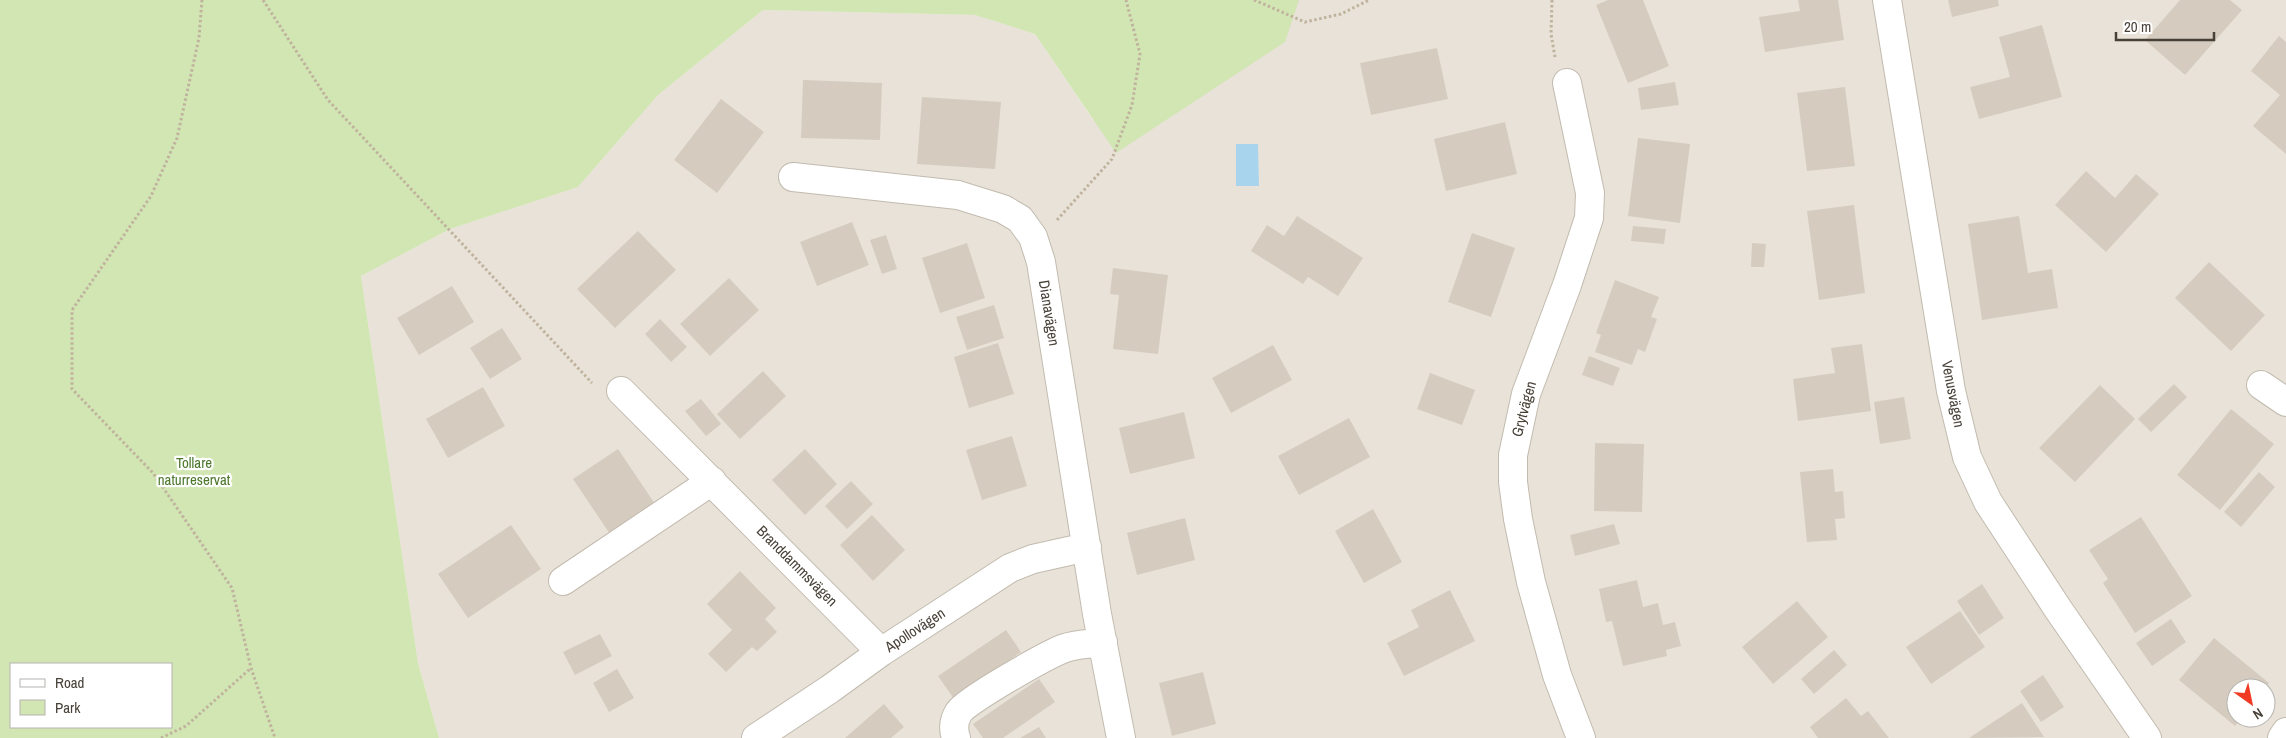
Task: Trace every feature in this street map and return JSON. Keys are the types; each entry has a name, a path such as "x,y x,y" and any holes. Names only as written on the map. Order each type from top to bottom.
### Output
{"street":[{"name":"Venusvägen","path":"1887,0 1951,391 1967,457 1988,502 2147,738"},
{"name":"Grytvägen","path":"1567,83 1590,193 1589,218 1567,285 1526,394 1518,424 1513,455 1513,473 1518,519 1531,582 1557,675 1581,738"},
{"name":"Dianavägen","path":"793,177 958,196 1003,209 1020,219 1033,237 1041,262 1087,547 1121,738"},
{"path":"2261,385 2286,402"},
{"name":"Branddammsvägen","path":"621,390 880,652"},
{"path":"563,581 712,481"},
{"name":"Apollovägen","path":"756,738 830,689 880,652 1010,568 1033,560 1087,547"},
{"path":"956,738 953,730 959,711 986,692 1066,647 1103,642"},
{"path":"2282,738 2286,732"}],"path":[{"path":"202,0 199,38 177,138 151,196 72,310 72,389 153,473 232,588 250,668 275,738"},
{"path":"263,0 328,100 601,393 621,390"},
{"path":"1036,246 1092,179 1112,159 1132,105 1140,54 1126,0"},
{"path":"1254,0 1305,22 1340,14 1369,0"},
{"path":"1552,0 1551,34 1557,72 1567,83"},
{"path":"161,738 186,726 250,668"}],"shaded area":[{"path":"1298,0 2286,0 2286,738 439,738 418,663 361,276 450,229 578,187 658,95 763,10 975,15 1035,34 1093,120"}],"green space":[{"name":"Tollare naturreservat","path":"0,0 1299,0 1285,42 1116,153 1035,34 975,15 763,10 658,95 578,187 450,229 361,276 418,663 439,738 0,738"}],"water":[{"path":"1236,144 1258,144 1259,186 1236,186"}],"building":[{"path":"1608,0 1643,0 1669,66 1628,83 1596,5"},
{"path":"1798,0 1838,0 1844,40 1765,52 1759,17 1800,11"},
{"path":"1948,0 1998,0 1999,6 1952,17"},
{"path":"2180,0 2230,0 2242,10 2185,75 2145,40"},
{"path":"2042,25 2062,97 1979,119 1970,87 2010,77 1999,37"},
{"path":"2279,36 2286,42 2286,154 2253,126 2280,95 2251,71"},
{"path":"1437,48 1448,99 1371,115 1360,63"},
{"path":"803,80 882,83 880,140 801,138"},
{"path":"1675,82 1679,105 1641,110 1638,88"},
{"path":"1845,87 1855,166 1807,171 1797,93"},
{"path":"922,97 1001,102 995,169 917,164"},
{"path":"721,99 764,132 717,193 674,160"},
{"path":"1505,122 1517,174 1446,191 1434,139"},
{"path":"1638,138 1690,144 1680,223 1628,216"},
{"path":"2086,171 2115,198 2136,174 2159,194 2106,252 2055,205"},
{"path":"1854,205 1865,293 1819,300 1807,211"},
{"path":"1297,216 1363,258 1338,296 1308,277 1303,284 1251,251 1267,225 1284,236"},
{"path":"2019,216 2028,273 2052,269 2058,308 1982,320 1968,224"},
{"path":"852,222 869,265 817,286 800,242"},
{"path":"1633,226 1666,229 1664,244 1631,241"},
{"path":"638,231 676,270 615,328 577,289"},
{"path":"1472,233 1515,248 1491,317 1448,302"},
{"path":"886,235 897,269 882,274 870,240"},
{"path":"967,243 985,298 940,313 922,258"},
{"path":"1752,243 1766,244 1764,267 1751,267"},
{"path":"2209,262 2265,315 2231,351 2175,298"},
{"path":"1113,268 1168,275 1158,354 1113,349 1119,295 1110,294"},
{"path":"729,278 759,310 710,356 680,324"},
{"path":"1615,280 1659,297 1651,317 1657,319 1645,352 1638,349 1632,365 1595,352 1601,335 1596,333"},
{"path":"452,286 474,322 419,355 397,318"},
{"path":"994,305 1004,338 967,350 956,317"},
{"path":"660,319 687,347 671,362 645,334"},
{"path":"502,328 522,359 490,379 470,348"},
{"path":"998,343 1014,394 969,408 954,357"},
{"path":"1862,344 1871,411 1798,421 1793,379 1835,373 1831,348"},
{"path":"1273,345 1292,380 1231,413 1212,378"},
{"path":"1589,356 1620,368 1613,386 1582,375"},
{"path":"763,371 786,396 740,439 717,414"},
{"path":"1430,373 1475,390 1462,425 1417,409"},
{"path":"2174,384 2187,397 2151,432 2138,419"},
{"path":"2100,385 2135,419 2075,482 2039,448"},
{"path":"483,387 505,426 448,458 426,419"},
{"path":"1904,397 1911,439 1880,444 1874,402"},
{"path":"701,399 721,424 706,436 685,411"},
{"path":"2231,409 2274,444 2220,510 2177,475"},
{"path":"1184,412 1195,458 1130,474 1119,428"},
{"path":"1349,418 1370,457 1299,495 1278,456"},
{"path":"1012,436 1027,486 982,500 966,450"},
{"path":"1595,443 1644,444 1642,512 1594,511"},
{"path":"618,449 655,504 610,534 573,479"},
{"path":"805,449 837,484 805,515 772,480"},
{"path":"1833,469 1835,492 1843,491 1845,518 1835,519 1837,540 1807,542 1800,472"},
{"path":"2259,472 2275,487 2241,527 2224,512"},
{"path":"851,481 873,504 847,529 825,506"},
{"path":"1373,509 1402,562 1364,583 1335,531"},
{"path":"872,515 905,550 873,581 840,545"},
{"path":"2141,517 2192,596 2135,633 2103,583 2108,579 2089,550"},
{"path":"1185,518 1195,560 1137,575 1127,533"},
{"path":"1614,524 1620,544 1575,556 1570,535"},
{"path":"511,525 541,569 468,618 438,574"},
{"path":"740,571 776,608 765,619 777,632 757,651 752,647 726,672 708,654 732,630 707,604"},
{"path":"1637,580 1643,607 1658,603 1663,625 1675,622 1681,646 1666,650 1667,656 1623,666 1612,621 1606,622 1599,589"},
{"path":"1982,584 2004,618 1979,635 1957,601"},
{"path":"1450,590 1475,641 1404,676 1387,643 1419,627 1411,610"},
{"path":"1797,601 1828,637 1773,684 1742,647"},
{"path":"1960,611 1985,647 1931,684 1906,647"},
{"path":"2171,619 2186,642 2152,666 2136,643"},
{"path":"1006,630 1021,652 954,699 938,676"},
{"path":"600,634 612,656 575,675 563,652"},
{"path":"2214,638 2263,678 2226,678 2226,719 2179,680"},
{"path":"1834,650 1847,665 1814,694 1801,679"},
{"path":"617,669 634,698 609,712 593,683"},
{"path":"1203,672 1216,724 1172,736 1159,683"},
{"path":"2043,675 2064,707 2041,722 2020,691"},
{"path":"1039,679 1055,702 1003,738 983,738 973,724"},
{"path":"1846,698 1861,716 1868,711 1889,738 1818,738 1810,727"},
{"path":"2022,703 2044,737 1969,738"},
{"path":"884,704 904,727 891,738 845,738"},
{"path":"1039,727 1046,738 1020,738"}]}
